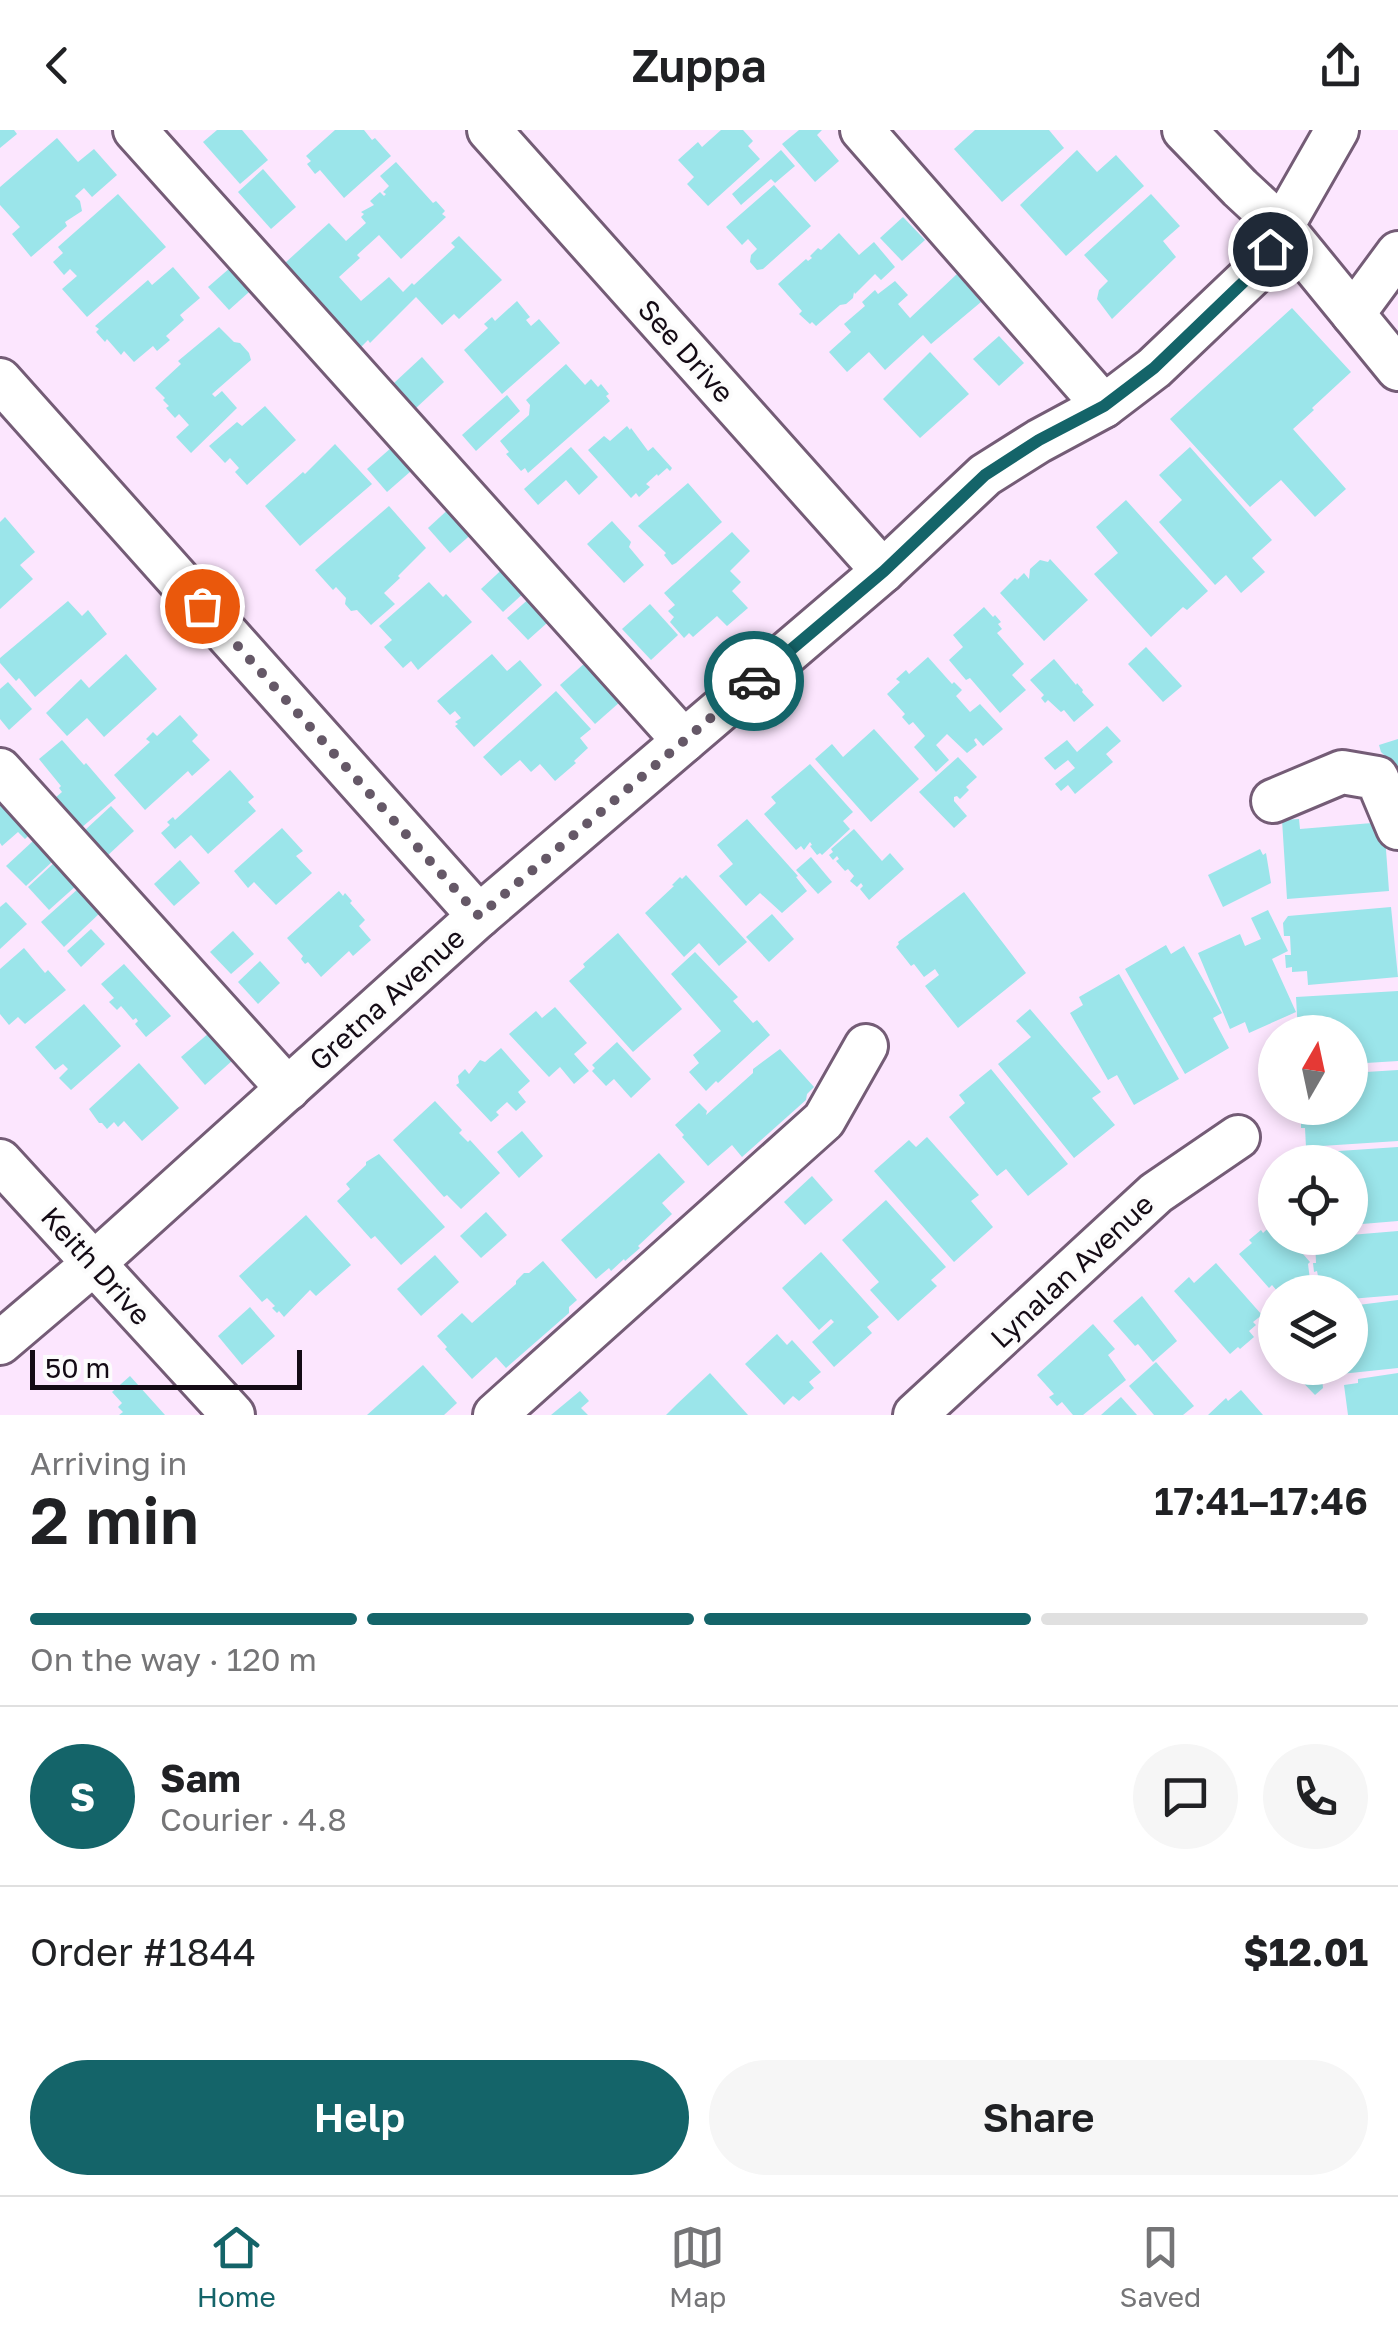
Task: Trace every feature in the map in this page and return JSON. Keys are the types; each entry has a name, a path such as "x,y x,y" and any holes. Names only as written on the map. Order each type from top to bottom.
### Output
{"street":[{"path":"135,130 684,742"},
{"name":"See Drive","path":"489,130 884,571"},
{"path":"862,130 1104,406"},
{"path":"1184,130 1282,227 1398,369"},
{"name":"Gretna Avenue","path":"0,1343 479,916 884,571 985,475 1039,440 1104,406 1154,368 1256,270 1337,130"},
{"path":"1353,314 1398,252"},
{"path":"0,380 479,916"},
{"path":"0,770 288,1089"},
{"path":"1273,801 1342,772 1377,778 1398,828"},
{"path":"495,1415 824,1120 866,1046"},
{"name":"Lynalan Avenue","path":"931,1410 1156,1193 1238,1137"},
{"name":"Keith Drive","path":"0,1162 233,1415"}],"building":[{"path":"0,130 14,130 17,134 0,148"},
{"path":"217,130 242,130 268,160 240,184 203,142"},
{"path":"335,130 364,130 391,156 344,198 320,170 315,174 307,164 311,161 306,156"},
{"path":"721,130 743,130 753,141 748,146 760,159 708,206 687,184 694,177 678,160 698,142 702,147"},
{"path":"799,130 822,130 817,135 839,161 815,182 782,144"},
{"path":"975,130 1049,130 1064,148 1002,202 954,149"},
{"path":"57,138 78,162 94,149 117,175 92,197 84,188 75,196 82,211 65,222 67,226 31,257 12,234 20,227 0,205 0,187"},
{"path":"781,150 795,166 775,183 771,179 741,205 732,194"},
{"path":"1077,150 1097,172 1116,155 1144,186 1066,256 1020,205"},
{"path":"396,162 433,203 436,201 446,217 401,259 379,235 339,277 361,301 389,277 403,292 455,247 451,243 459,236 502,280 459,319 454,314 442,325 416,297 370,343 368,340 361,347 285,263 329,223 346,241 366,223 361,212 374,205 370,201 380,192 386,194 383,192 389,186 380,176"},
{"path":"263,169 296,207 271,229 238,192"},
{"path":"774,185 811,226 763,269 757,270 750,262 757,249 748,239 742,245 726,227"},
{"path":"118,194 166,247 87,317 62,289 77,276 70,269 64,275 53,262 63,253 58,247"},
{"path":"1151,194 1180,226 1163,241 1176,257 1112,319 1097,299 1108,281 1084,255"},
{"path":"903,217 925,240 902,261 880,238"},
{"path":"839,233 859,255 874,242 895,267 881,280 875,274 854,292 853,298 816,326 799,314 802,311 778,284"},
{"path":"238,261 259,283 229,310 208,287"},
{"path":"173,267 200,298 180,315 184,320 166,336 170,340 157,351 153,346 134,362 124,351 121,355 107,339 105,342 95,326 148,280 152,285"},
{"path":"957,274 981,302 931,344 923,335 885,370 869,352 847,372 829,352 851,332 844,324 865,306 862,302 875,290 878,294 895,281 908,295 898,304 910,318"},
{"path":"517,301 530,317 526,320 531,326 539,319 560,343 502,394 464,350 488,328 484,324 492,317 495,321"},
{"path":"1292,308 1351,372 1293,429 1346,489 1315,517 1281,480 1250,507 1170,419"},
{"path":"219,327 240,343 251,360 212,394 215,397 222,391 237,408 191,453 176,437 189,425 179,414 175,418 155,388 181,364 178,361"},
{"path":"999,336 1024,363 999,386 973,359"},
{"path":"930,352 969,394 920,438 883,399"},
{"path":"422,357 444,382 416,408 394,383"},
{"path":"566,364 585,385 591,379 598,387 601,384 610,401 528,473 525,468 521,471 500,441 529,415 526,400"},
{"path":"507,395 520,411 476,451 462,435"},
{"path":"265,406 296,440 247,485 235,472 239,468 230,458 225,463 209,446 237,422 242,426"},
{"path":"627,426 648,451 653,447 672,468 657,474 646,484 650,487 639,497 636,493 631,498 588,450 604,436 610,441"},
{"path":"335,444 372,484 300,546 265,506"},
{"path":"571,447 598,477 579,495 566,480 538,505 524,489"},
{"path":"1190,447 1272,540 1252,558 1265,572 1241,593 1226,575 1215,585 1159,522 1182,500 1159,475"},
{"path":"391,448 411,471 387,492 367,469"},
{"path":"688,483 722,522 672,565 666,553 638,526"},
{"path":"1126,500 1208,591 1187,610 1183,607 1151,637 1094,574 1118,553 1096,527"},
{"path":"389,506 426,548 384,593 395,604 371,625 357,610 351,611 345,604 346,598 315,570"},
{"path":"452,506 475,531 450,553 428,528"},
{"path":"5,517 35,552 20,565 33,579 0,609 0,522"},
{"path":"612,521 631,542 629,547 644,565 624,583 587,544"},
{"path":"732,532 750,551 730,571 741,582 732,591 748,608 727,626 717,616 693,637 689,633 684,638 670,622 674,617 668,611 675,605 664,593"},
{"path":"1050,559 1088,600 1044,641 1000,593 1024,573 1029,579 1030,569 1040,560"},
{"path":"511,561 527,590 503,612 481,589"},
{"path":"429,582 472,622 418,670 411,661 403,668 384,647 392,640 379,626"},
{"path":"531,597 567,628 559,635 547,623 528,640 507,618"},
{"path":"68,601 82,616 88,610 107,634 35,697 19,678 16,681 0,658"},
{"path":"650,604 678,635 651,660 622,629"},
{"path":"984,607 1001,622 998,624 1002,629 997,633 1024,664 1012,675 1026,690 1000,713 949,660 963,647 953,635"},
{"path":"1146,647 1182,686 1163,702 1128,664"},
{"path":"126,654 157,689 104,737 87,718 67,736 46,713 81,679 89,688"},
{"path":"492,654 507,671 520,660 542,685 474,747 455,726 461,718 455,711 450,715 437,701"},
{"path":"594,655 629,694 595,724 560,685"},
{"path":"928,657 962,690 956,696 970,712 980,704 1003,729 983,746 976,738 977,745 967,753 947,734 936,745 949,760 936,772 914,747 925,736 913,722 909,725 902,717 905,714 887,694 900,682 896,679 906,670 909,674"},
{"path":"1054,659 1094,705 1074,722 1064,710 1061,712 1048,700 1045,703 1041,698 1044,695 1030,680"},
{"path":"8,682 32,709 9,730 0,719 0,689"},
{"path":"556,691 591,729 580,738 588,748 555,781 540,764 531,772 520,760 501,776 483,757"},
{"path":"180,715 198,735 192,741 210,760 192,776 188,771 145,810 114,775 150,742 146,739 153,732 157,736"},
{"path":"1107,726 1121,741 1106,754 1113,762 1075,794 1068,785 1061,791 1055,784 1075,768 1068,760 1055,770 1044,758 1067,740 1077,752"},
{"path":"874,729 919,779 871,822 815,759 832,744 843,757"},
{"path":"1398,739 1398,769 1379,745"},
{"path":"62,740 116,798 81,828 55,798 62,792 61,786 39,759"},
{"path":"958,757 977,777 960,799 954,797 967,816 954,828 919,792"},
{"path":"810,764 853,812 843,821 850,829 822,855 817,855 810,842 804,850 801,846 796,850 764,814 776,803 771,797"},
{"path":"230,770 254,797 248,802 256,811 208,854 191,835 175,849 161,833 170,825 167,822 173,817 175,820"},
{"path":"0,799 35,829 25,839 18,832 2,846 0,843"},
{"path":"111,806 134,831 107,856 84,831"},
{"path":"747,819 807,891 782,913 760,893 746,906 719,876 733,864 717,845"},
{"path":"1299,819 1300,829 1384,822 1389,891 1287,899 1282,820"},
{"path":"282,828 303,851 296,856 312,873 276,905 254,882 248,888 234,871"},
{"path":"854,829 882,861 890,853 904,869 869,900 860,889 861,883 857,887 850,881 854,876 836,861 837,856 833,860 829,855"},
{"path":"33,841 53,861 26,886 6,866"},
{"path":"1260,849 1263,855 1266,853 1271,883 1223,907 1208,875"},
{"path":"811,857 832,882 818,894 796,870"},
{"path":"180,860 200,883 174,906 154,884"},
{"path":"56,861 77,885 49,910 28,887"},
{"path":"686,875 747,942 719,966 699,943 684,957 645,913"},
{"path":"79,888 101,912 64,947 41,922"},
{"path":"339,891 343,896 345,893 365,920 359,926 371,940 353,956 349,951 321,977 308,962 305,964 287,938"},
{"path":"964,892 1026,973 958,1028 925,986 939,975 935,969 924,977 896,947"},
{"path":"6,902 27,924 0,949 0,907"},
{"path":"1391,907 1398,977 1308,985 1307,971 1292,972 1292,967 1286,968 1285,955 1291,955 1290,936 1284,936 1283,923 1288,916"},
{"path":"1268,910 1288,951 1272,959 1296,1012 1258,1015 1258,1029 1249,1033 1245,1022 1230,1029 1198,953 1240,934 1245,946 1261,939 1251,918"},
{"path":"772,914 794,939 769,962 746,937"},
{"path":"91,929 105,944 81,967 67,951"},
{"path":"233,931 254,954 231,974 210,952"},
{"path":"618,933 682,1009 633,1052 569,981"},
{"path":"1166,945 1171,954 1184,946 1222,1013 1213,1018 1229,1048 1185,1074 1125,969"},
{"path":"24,948 66,990 25,1024 18,1017 9,1025 0,1014 0,969"},
{"path":"695,952 738,997 733,1001 770,1035 706,1091 689,1072 699,1063 693,1055 721,1031 671,974"},
{"path":"260,961 280,983 258,1004 238,982"},
{"path":"124,964 171,1016 146,1037 135,1024 136,1018 133,1020 121,1006 117,1010 109,1002 114,998 101,984"},
{"path":"1119,974 1179,1079 1134,1105 1117,1075 1108,1080 1070,1013 1083,1005 1079,997"},
{"path":"1398,991 1398,1061 1368,1063 1368,1015 1297,1015 1296,997"},
{"path":"84,1004 121,1046 71,1090 59,1078 68,1069 63,1064 55,1070 35,1047"},
{"path":"555,1007 587,1043 574,1054 589,1071 574,1084 560,1067 549,1077 509,1034 536,1011 542,1018"},
{"path":"1030,1009 1101,1092 1092,1098 1115,1125 1074,1158 998,1064 1031,1037 1016,1021"},
{"path":"209,1033 233,1060 205,1085 181,1057"},
{"path":"617,1042 651,1079 631,1098 614,1079 606,1086 592,1071 592,1065"},
{"path":"501,1048 530,1081 518,1092 526,1102 516,1111 507,1102 491,1122 456,1085 465,1069 469,1074 480,1060 485,1062"},
{"path":"780,1049 814,1087 806,1100 742,1157 732,1145 708,1166 675,1125 699,1103 706,1115 753,1069"},
{"path":"139,1063 179,1108 142,1141 124,1121 118,1127 114,1122 107,1129 89,1109"},
{"path":"991,1069 1068,1164 1028,1196 1006,1169 997,1176 949,1117 965,1103 959,1095"},
{"path":"1398,1070 1398,1141 1306,1145 1305,1128 1301,1125 1368,1125 1368,1072"},
{"path":"435,1101 462,1130 459,1133 500,1173 461,1209 447,1195 444,1197 393,1140"},
{"path":"522,1131 543,1156 519,1178 497,1152"},
{"path":"927,1137 979,1195 971,1201 993,1227 954,1262 874,1171 909,1140 916,1147"},
{"path":"1398,1147 1398,1221 1368,1224 1368,1149"},
{"path":"659,1153 685,1182 662,1203 672,1214 625,1261 596,1279 561,1240"},
{"path":"379,1154 445,1227 401,1265 337,1201 350,1189 346,1184"},
{"path":"812,1176 833,1200 805,1225 784,1202"},
{"path":"886,1200 946,1267 931,1280 937,1286 898,1321 870,1290 879,1282 842,1240"},
{"path":"486,1212 507,1235 481,1258 460,1236"},
{"path":"306,1215 351,1265 316,1296 310,1290 284,1317 267,1298 262,1302 239,1276"},
{"path":"1398,1231 1398,1295 1368,1298 1368,1275 1314,1272 1316,1255 1368,1255 1368,1234"},
{"path":"1258,1232 1258,1255 1304,1255 1310,1262 1309,1275 1258,1276 1239,1254 1252,1243 1249,1240"},
{"path":"821,1252 879,1317 867,1327 872,1333 834,1367 812,1342 834,1322 831,1319 819,1330 782,1288"},
{"path":"435,1255 459,1282 421,1316 397,1289"},
{"path":"543,1261 577,1300 569,1307 569,1313 506,1368 496,1357 472,1379 437,1336 462,1313 472,1323 524,1273"},
{"path":"1216,1263 1258,1310 1258,1318 1253,1322 1256,1325 1249,1331 1254,1337 1230,1354 1174,1291 1189,1277 1194,1283"},
{"path":"1142,1296 1177,1341 1153,1362 1113,1321"},
{"path":"1398,1300 1398,1368 1368,1371 1368,1304"},
{"path":"250,1307 275,1336 242,1365 218,1336"},
{"path":"1093,1324 1115,1349 1108,1355 1126,1380 1083,1415 1073,1415 1062,1402 1057,1406 1049,1397 1054,1394 1037,1375"},
{"path":"777,1334 787,1345 792,1340 821,1372 809,1382 814,1388 799,1401 793,1396 784,1405 745,1364"},
{"path":"1156,1362 1194,1406 1183,1415 1154,1415 1129,1386"},
{"path":"423,1365 457,1403 444,1415 367,1415"},
{"path":"710,1373 748,1415 666,1415 676,1405"},
{"path":"1398,1373 1398,1415 1348,1415 1344,1385 1368,1385 1368,1378"},
{"path":"130,1376 165,1415 119,1415 123,1412 118,1407 122,1403 112,1392"},
{"path":"1305,1385 1323,1385 1315,1395"},
{"path":"1241,1390 1263,1415 1208,1415 1226,1398 1228,1401"},
{"path":"580,1391 589,1401 581,1408 588,1415 551,1415"},
{"path":"1121,1397 1137,1415 1101,1415"}],"way so far":[{"path":"202,606 479,916 754,681"}],"route":[{"path":"754,681 884,571 985,475 1039,440 1104,406 1154,368 1256,270 1270,249"}]}
